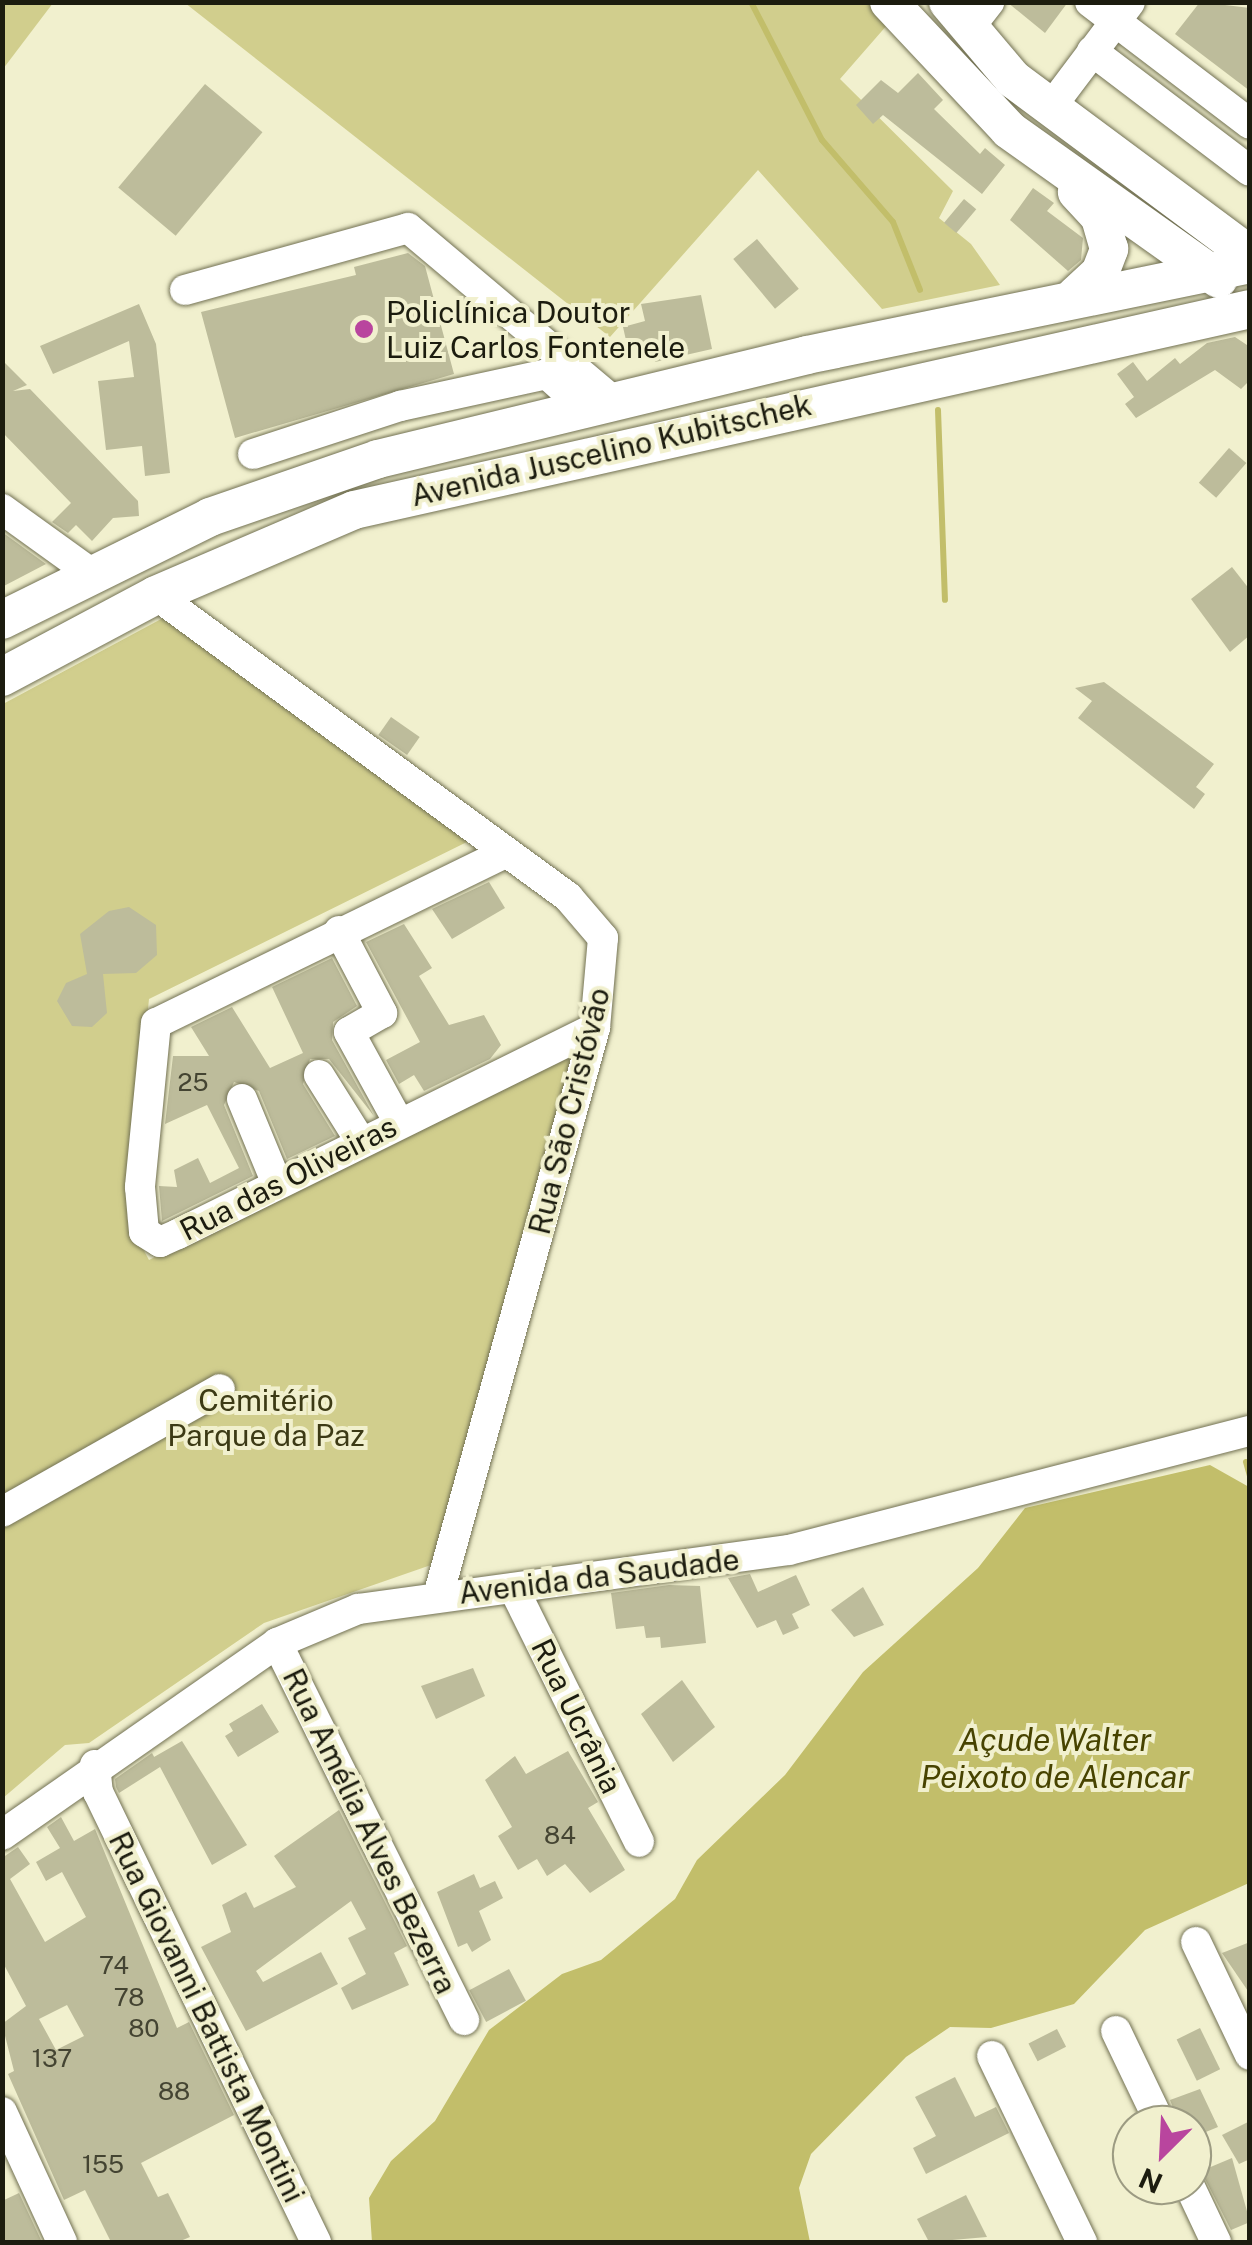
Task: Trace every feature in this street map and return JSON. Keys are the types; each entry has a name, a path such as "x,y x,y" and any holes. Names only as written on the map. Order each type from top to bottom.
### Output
{"main road":[{"path":"890,2 1008,130 1068,183 1108,233 1108,260 1075,296"},
{"path":"969,11 1012,79 1250,255"},
{"path":"1008,130 1250,305"},
{"name":"Avenida Juscelino Kubitschek","path":"2,620 88,571 210,517 378,459 596,403 1075,296 1250,264"},
{"name":"Avenida Juscelino Kubitschek","path":"2,677 156,594 228,561 391,501 1250,305"},
{"path":"210,517 228,561"}],"street":[{"path":"1090,2 1122,12 1212,96 1250,124"},
{"path":"1050,107 1122,12"},
{"path":"1092,51 1250,171"},
{"path":"1212,96 1250,94"},
{"path":"185,290 408,228 596,403"},
{"path":"253,454 400,406 547,374 596,403"},
{"path":"2,509 88,571"},
{"name":"Rua São Cristóvão","path":"156,594 568,897 602,938 594,1028 438,1596"},
{"name":"Rua das Oliveiras","path":"505,852 167,1015 153,1032 140,1187 147,1237 160,1242 594,1028"},
{"path":"338,931 382,1013 349,1032 399,1122"},
{"path":"319,1075 361,1142"},
{"path":"242,1099 277,1184"},
{"path":"2,1512 220,1389"},
{"name":"Avenida da Saudade","path":"2,1835 92,1778 277,1643 358,1608 789,1550 1250,1432"},
{"name":"Rua Ucrânia","path":"514,1590 639,1842"},
{"name":"Rua Amélia Alves Bezerra","path":"277,1643 464,2020"},
{"name":"Rua Giovanni Battista Montini","path":"92,1778 316,2242"},
{"path":"1196,1942 1250,2055"},
{"path":"1116,2031 1151,2105"},
{"path":"992,2056 1082,2242"},
{"path":"2,2112 62,2242"},
{"path":"1198,2205 1216,2242"}],"green space":[{"path":"2,3 53,3 3,69"},
{"path":"185,3 869,3 888,24 840,79 953,191 939,218 971,244 1000,285 882,309 758,170 610,337"},
{"name":"Cemitério Parque da Paz","path":"163,618 475,838 149,999 127,1219 149,1260 569,1044 581,1054 431,1565 264,1623 89,1743 65,1745 3,1798 3,704"}],"water":[{"name":"Açude Walter Peixoto de Alencar","path":"1210,1465 1249,1487 1249,1883 1145,1930 1074,2004 991,2028 950,2027 906,2057 811,2154 799,2188 810,2242 372,2242 369,2198 391,2161 435,2121 489,2030 562,1974 601,1960 675,1899 697,1860 785,1775 863,1672 978,1568 1025,1508"}],"building":[{"path":"1007,2 1068,2 1045,33"},
{"path":"1200,2 1250,8 1250,91 1175,34"},
{"path":"918,73 943,100 934,109 980,154 985,148 1005,165 982,194 883,115 873,124 856,105 881,80 898,93"},
{"path":"205,84 262,132 176,236 118,187"},
{"path":"1033,188 1054,203 1047,211 1083,238 1081,260 1068,271 1010,220"},
{"path":"964,199 976,209 956,233 944,223"},
{"path":"757,239 799,289 775,309 733,259"},
{"path":"408,253 425,266 454,374 235,438 201,312 356,275 354,267"},
{"path":"701,295 712,349 655,362 653,353 630,358 623,327 645,321 641,304"},
{"path":"139,304 156,344 170,473 145,476 142,446 106,450 98,381 134,377 129,341 53,374 40,346"},
{"path":"1235,337 1250,347 1250,380 1241,389 1215,370 1136,418 1125,404 1134,397 1117,374 1133,362 1147,381 1175,358 1180,364 1207,343"},
{"path":"2,360 27,385 13,391 30,389 138,501 139,516 113,518 92,541 76,525 68,533 52,522 71,503 2,432"},
{"path":"1229,448 1246,463 1216,498 1199,483"},
{"path":"2,532 46,564 2,587"},
{"path":"1232,567 1250,590 1250,635 1230,652 1191,599"},
{"path":"1104,682 1214,764 1196,787 1205,794 1194,809 1078,718 1092,701 1075,688"},
{"path":"391,717 420,737 407,755 378,735"},
{"path":"489,882 505,908 452,939 432,909"},
{"path":"129,907 156,925 157,955 136,973 103,974 107,1013 92,1027 72,1026 57,1001 66,983 87,974 80,934 109,911"},
{"path":"404,924 432,968 419,976 449,1025 484,1015 501,1045 490,1059 424,1091 414,1075 399,1084 386,1060 420,1042 366,942"},
{"path":"332,958 357,1006 333,1022 332,1040 374,1116 329,1059 310,1059 303,1084 335,1136 287,1159 259,1091 234,1082 224,1105 253,1176 162,1221 159,1186 177,1187 174,1170 198,1158 210,1183 239,1168 207,1105 165,1124 173,1056 209,1056 191,1027 232,1007 270,1068 303,1053 272,987"},
{"path":"750,1574 758,1592 796,1575 810,1605 792,1614 799,1628 783,1635 776,1620 757,1628 728,1578"},
{"path":"669,1585 700,1586 706,1643 661,1648 660,1637 646,1638 644,1626 616,1629 611,1593"},
{"path":"863,1587 884,1625 854,1637 831,1610"},
{"path":"473,1668 485,1696 436,1719 421,1686"},
{"path":"682,1680 715,1727 673,1762 641,1714"},
{"path":"262,1704 279,1732 238,1757 225,1736 233,1731 229,1724"},
{"path":"182,1741 247,1845 212,1865 160,1767 119,1793 115,1779 152,1753 154,1757"},
{"path":"568,1751 598,1802 588,1808 625,1870 590,1893 565,1864 547,1876 537,1859 518,1870 498,1836 512,1827 485,1780 515,1756 526,1774"},
{"path":"339,1810 407,1946 394,1953 409,1985 352,2010 341,1988 366,1974 348,1938 366,1929 351,1901 256,1971 263,1982 321,1952 338,1984 246,2031 201,1947 231,1932 222,1905 246,1892 254,1908 296,1887 274,1856"},
{"path":"61,1817 74,1841 95,1829 177,2028 189,2022 234,2115 141,2163 158,2197 168,2193 190,2237 178,2242 111,2242 85,2190 64,2200 8,2074 14,2071 2,2024 26,2006 2,1961 2,1858 18,1847 30,1864 10,1879 45,1942 86,1917 62,1872 46,1881 36,1862 60,1848 47,1827","holes":["67,2005 84,2036 56,2050 39,2019"]},
{"path":"474,1874 480,1888 495,1881 503,1898 479,1911 491,1940 472,1952 467,1943 458,1947 437,1892"},
{"path":"1250,1942 1250,1994 1222,1953"},
{"path":"509,1969 526,2001 486,2022 469,1990"},
{"path":"1200,2028 1220,2069 1197,2081 1177,2039"},
{"path":"1057,2029 1066,2047 1038,2061 1028,2044"},
{"path":"955,2077 975,2117 996,2107 1009,2133 926,2174 913,2148 936,2136 915,2097"},
{"path":"1200,2089 1208,2105 1172,2105 1170,2100"},
{"path":"1250,2121 1250,2159 1239,2164 1222,2135"},
{"path":"1232,2158 1250,2222 1231,2230 1212,2193 1212,2166"},
{"path":"19,2193 42,2242 2,2242 2,2201"},
{"path":"966,2195 987,2237 929,2242 917,2219"}],"waterway":[{"path":"751,2 822,140 893,222 920,290"},
{"path":"938,410 945,600"},
{"path":"1246,1462 1250,1476"}],"place":[{"name":"Policlínica Doutor Luiz Carlos Fontenele","path":"364,329"}]}
